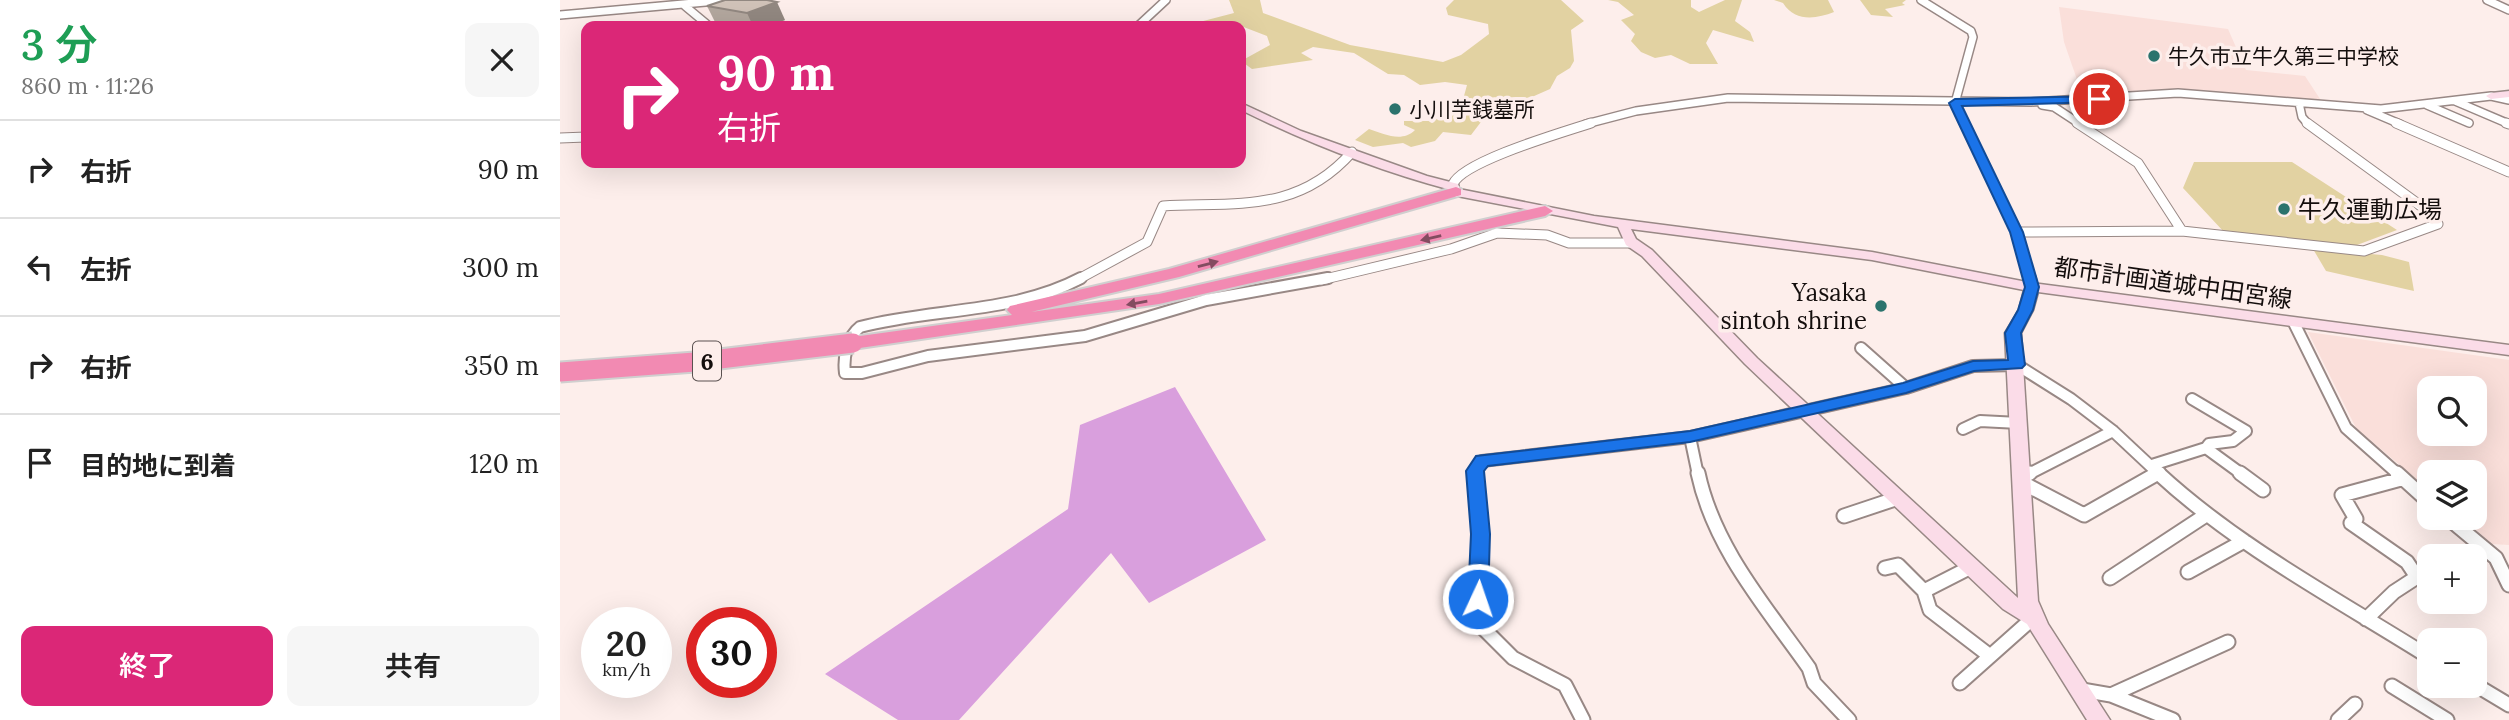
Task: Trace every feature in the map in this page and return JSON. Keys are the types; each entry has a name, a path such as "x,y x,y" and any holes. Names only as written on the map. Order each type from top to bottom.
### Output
{"highway":[{"path":"903,335 1173,273 1455,189"},
{"path":"903,335 1159,299 1545,211"},
{"name":"6","path":"560,372 695,362 903,335"}],"street":[{"path":"560,15 728,0"},
{"path":"1144,21 1160,9 1166,0"},
{"path":"1921,0 1971,31 1973,37 1955,103 2017,232 2032,287 2026,310 2013,333 2017,365 2028,601 2033,618 2099,720"},
{"path":"2487,0 2499,8 2509,10"},
{"path":"682,5 693,9 704,21"},
{"path":"1455,189 1457,175 1476,164 1590,122 1636,111 1728,98 1955,103 2031,102 2178,93 2364,108 2426,105 2509,94"},
{"path":"2491,96 2509,100"},
{"path":"2455,101 2509,124"},
{"path":"2031,102 2054,107 2138,163 2182,231"},
{"path":"2017,232 2182,231 2364,251 2376,249 2404,234 2438,224 2425,209 2309,125 2302,117 2299,103"},
{"path":"2426,105 2469,123"},
{"name":"都市計画道城中田宮線","path":"1246,108 1297,133 1431,182 1545,211 1624,225 1872,256 2032,287 2509,350"},
{"path":"2364,108 2509,172"},
{"path":"560,138 581,136"},
{"path":"1352,152 1324,181 1297,195 1276,200 1163,206 1147,242 1062,288 958,313 898,317 860,327 855,331 843,359 845,373 862,373 928,356 1085,336 1206,300 1307,282 1451,249 1497,233 1547,235 1569,243 1630,243"},
{"path":"1624,225 1624,235 1630,243 1647,253 1705,314 1803,409 1971,567 2010,603 2033,618"},
{"path":"2294,323 2346,428 2417,492"},
{"path":"1861,348 1906,388"},
{"path":"1583,720 1565,685 1513,659 1477,622 1481,534 1475,471 1482,461 1690,437 1746,426 1803,409 1906,388 1973,366 2017,365 2071,399 2113,431 2206,515 2417,650"},
{"path":"2021,480 2084,515 2156,469 2206,448 2209,444 2232,441 2246,430 2192,399"},
{"path":"1963,429 1980,421 2019,423"},
{"path":"2021,480 2113,431"},
{"path":"1690,437 1704,503 1725,549 1809,668 1814,682 1849,720"},
{"path":"2206,448 2263,490"},
{"path":"2366,619 2394,592 2417,577 2407,562 2351,523 2356,519 2342,495 2401,479"},
{"path":"1844,516 1898,498"},
{"path":"2110,578 2206,515"},
{"path":"2462,530 2496,558 2509,585"},
{"path":"2188,572 2244,541"},
{"path":"1885,569 1898,565 1924,591 1930,610 1990,656"},
{"path":"1924,591 1971,567"},
{"path":"1960,683 2033,618"},
{"path":"2111,695 2228,642"},
{"path":"2392,686 2447,720"},
{"path":"2082,690 2111,695 2173,720"},
{"path":"2487,692 2509,705"},
{"path":"2338,720 2355,704"}],"shaded area":[{"path":"1229,0 1260,0 1263,13 1350,45 1443,62 1461,55 1489,34 1488,24 1448,15 1446,8 1454,0 1561,0 1584,21 1571,30 1574,61 1570,68 1557,76 1550,89 1484,118 1471,135 1443,132 1435,141 1411,147 1403,143 1373,147 1355,140 1369,129 1399,137 1410,134 1415,130 1404,125 1404,121 1434,121 1464,96 1467,85 1445,82 1420,85 1404,75 1388,74 1354,53 1313,47 1301,53 1313,60 1252,69 1246,65 1246,58 1270,45 1267,36 1246,28 1246,21 1203,21 1234,13"},
{"path":"1608,0 1691,0 1691,7 1699,12 1725,0 1742,0 1735,21 1750,32 1754,42 1713,30 1706,43 1718,64 1690,64 1671,55 1655,58 1641,52 1631,41 1635,34 1621,20 1634,15 1618,2"},
{"path":"1774,0 1828,0 1834,12 1813,17 1800,16 1783,3"},
{"path":"1860,0 1906,0 1902,3 1905,5 1885,9 1893,17 1871,15"},
{"name":"牛久市立牛久第三中学校","path":"2059,7 2228,29 2246,70 2305,76 2322,102 2165,89 2082,94 2064,42"},
{"name":"牛久運動広場","path":"2194,162 2292,162 2397,230 2349,248 2224,232 2183,188"},
{"name":"牛久運動広場","path":"2313,249 2382,255 2409,262 2414,291 2326,271"},
{"path":"2308,332 2509,360 2509,545 2492,544 2476,530 2487,530 2487,460 2417,460 2417,480 2356,428"},
{"path":"1175,387 1266,540 1149,603 1111,553 959,720 898,720 825,674 1068,509 1080,425"}],"building":[{"path":"725,0 777,2 747,13 707,6"}],"place":[{"name":"牛久市立牛久第三中学校","path":"2154,56"},
{"name":"小川芋銭墓所","path":"1395,109"},
{"name":"牛久運動広場","path":"2284,209"},
{"name":"Yasaka sintoh shrine","path":"1881,306"}],"route":[{"path":"1478,599 1481,534 1475,471 1482,461 1690,437 1746,426 1803,409 1906,388 1973,366 2017,365 2013,333 2026,310 2032,287 2017,232 1955,103 2099,99"}]}
